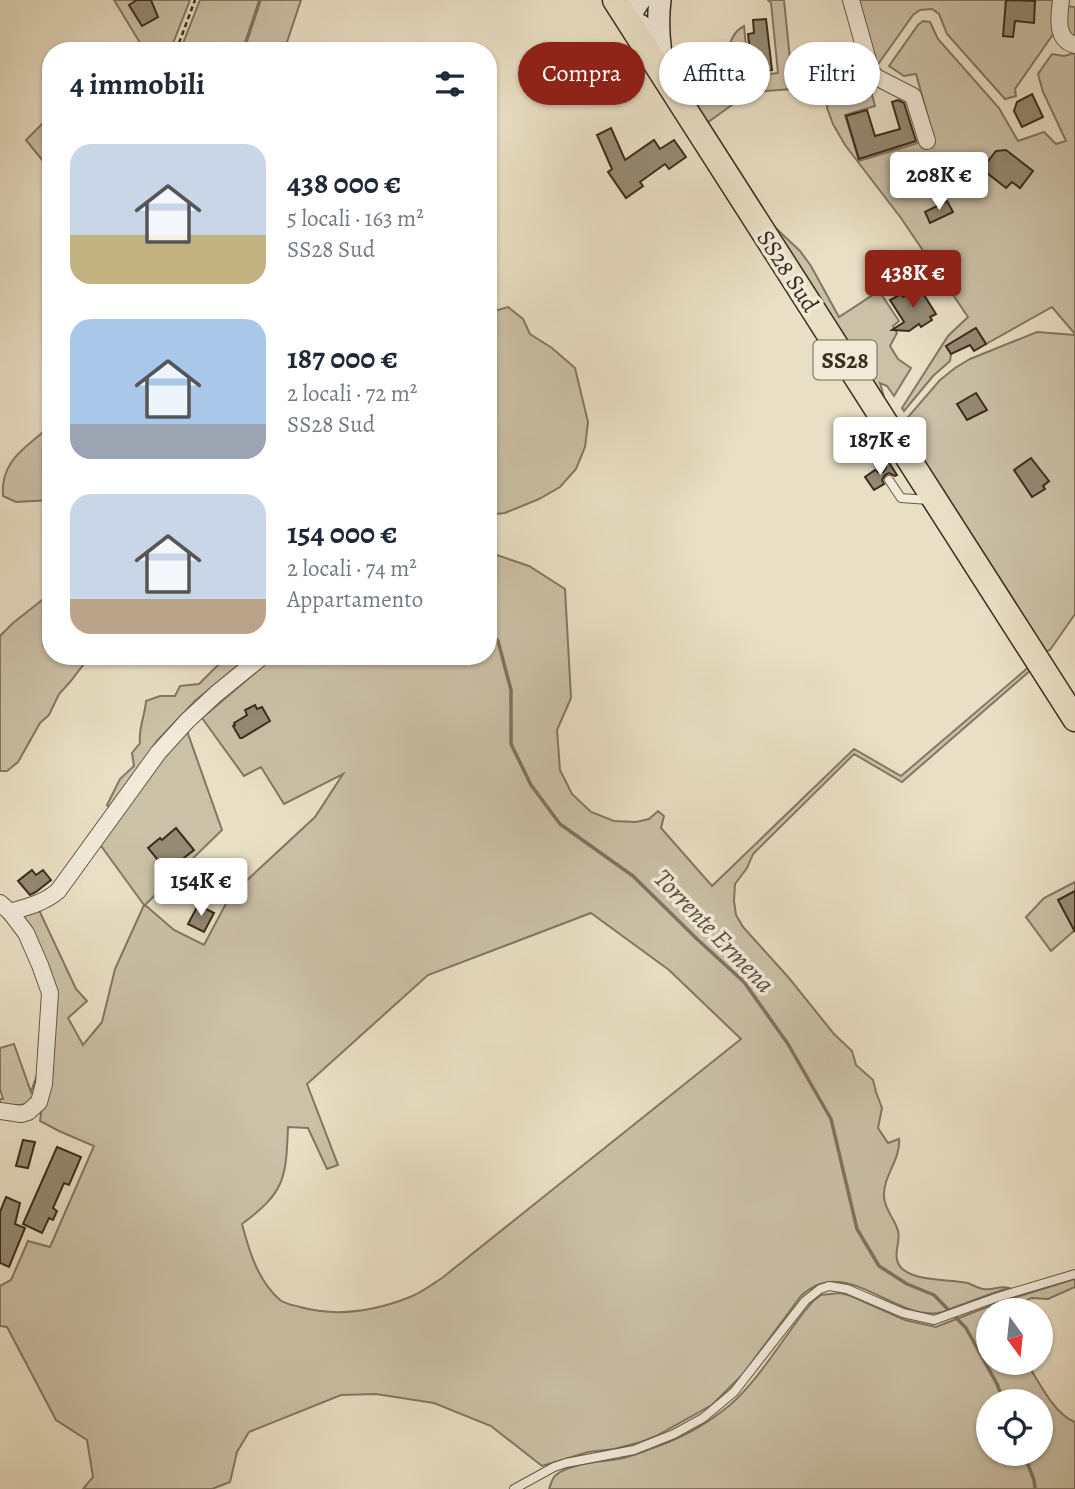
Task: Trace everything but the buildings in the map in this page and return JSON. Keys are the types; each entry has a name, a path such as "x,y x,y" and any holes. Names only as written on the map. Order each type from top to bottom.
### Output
{"main road":[{"path":"617,0 639,0"},
{"name":"SS28 Sud","path":"617,0 659,68"},
{"path":"639,0 633,9 632,25 650,22 659,6"},
{"path":"659,6 659,44"},
{"name":"SS28 Sud","path":"683,105 1075,719"}],"street":[{"path":"851,0 871,71 876,78 913,96 927,141"},
{"path":"1060,0 1061,33 1066,41 1075,45"},
{"path":"5,907 32,905 50,898 58,891 159,753 187,721 252,665"},
{"path":"0,1111 21,1114 28,1112 39,1102 44,1084 50,993 26,933 5,907"}],"lane":[{"path":"880,467 871,453 881,417"},
{"path":"889,480 901,498 934,500"},
{"path":"514,1489 554,1467 634,1450 674,1434 703,1418 739,1387 805,1301 820,1289 829,1286 848,1289 910,1315 934,1320 1075,1274"}],"path":[{"path":"179,42 195,0"}],"shaded area":[{"path":"114,0 190,0 174,42 140,42"},
{"path":"200,0 301,0 287,42 184,42"},
{"path":"768,0 784,0 788,42 784,42 784,90 770,91 770,74 778,73 771,3"},
{"path":"855,0 1056,0 1056,30 1015,89 1016,96 1005,99 947,34 939,14 932,9 920,10 913,15 880,62 880,42 866,42"},
{"path":"1065,6 1075,7 1075,39 1068,37"},
{"path":"923,21 930,22 938,39 999,108 1018,141 1044,132 1056,144 1066,141 1043,92 1038,74 1052,54 1064,56 1075,53 1075,334 1052,307 986,344 975,328 946,346 951,354 950,361 933,376 904,411 902,408 948,336 968,317 901,218 845,145 833,124 827,105 875,105 845,115 859,161 934,138 916,74 904,76 889,66"},
{"path":"744,26 746,42 731,42 737,31"},
{"path":"693,105 732,105 704,125"},
{"path":"42,124 42,160 26,140"},
{"path":"765,218 800,251 839,317 879,291 899,321 893,326 897,333 890,346 898,359 911,368 894,396 887,386 880,383 884,397 881,400"},
{"path":"508,307 523,319 530,334 575,368 588,422 585,447 576,469 560,487 539,499 497,514 497,310"},
{"path":"1037,332 1075,335 1075,614 1050,650 1042,653 905,438 912,434 912,424 908,417 940,380 970,359"},
{"path":"42,433 42,501 16,502 3,496 6,472 25,447"},
{"path":"497,555 529,566 565,589 571,698 557,730 560,770 572,794 591,812 614,821 636,822 649,819 658,811 664,816 661,828 712,886 854,749 901,776 1030,666 1032,669 902,782 854,754 753,854 735,884 734,901 736,915 743,927 834,1034 852,1051 856,1065 873,1080 882,1108 878,1128 888,1143 899,1139 897,1154 884,1189 886,1205 898,1231 898,1263 910,1274 919,1277 968,1283 983,1289 1009,1288 938,1313 903,1307 852,1285 834,1282 818,1285 801,1296 743,1374 712,1405 641,1442 588,1452 542,1466 491,1426 434,1403 376,1394 341,1395 249,1432 237,1452 230,1482 212,1489 83,1489 93,1477 87,1440 56,1420 7,1327 0,1326 0,1286 11,1280 28,1241 50,1247 94,1146 40,1121 55,1006 17,913 39,910 76,989 87,1001 68,1018 83,1045 102,1022 115,969 144,905 99,843 187,731 222,830 145,905 174,930 204,945 230,896 315,817 343,774 284,804 261,767 244,776 202,718 262,665 497,665","holes":["591,913 669,970 741,1039 442,1278 397,1302 355,1311 327,1312 289,1304 280,1300 266,1284 255,1265 242,1224 267,1203 280,1183 286,1160 288,1127 308,1128 327,1169 338,1165 307,1084 428,975"]},
{"path":"42,600 42,665 83,665 59,694 49,715 40,723 18,762 7,771 0,771 0,636"},
{"path":"218,665 238,665 195,701 157,741 111,809 107,805 120,779 134,766 132,753 140,743 146,701 160,696 175,696 180,686 199,684"},
{"path":"1075,882 1075,930 1051,951 1026,917 1044,898"},
{"path":"14,1044 31,1092 40,1066 35,1094 28,1103 0,1106 0,1099 3,1099 0,1089 0,1048"},
{"path":"1075,1279 1075,1287 1050,1298 1013,1298"},
{"path":"840,1293 851,1296 905,1320 936,1327 976,1311 976,1376 1035,1376 1043,1389 976,1389 976,1466 1053,1466 1053,1404 1075,1422 1075,1489 549,1489 556,1475 562,1471 578,1465 627,1457 671,1441 712,1419 750,1385 804,1312 821,1295"}],"waterway":[{"name":"Torrente Ermena","path":"246,42 260,0"},
{"name":"Torrente Ermena","path":"497,640 511,690 511,744 531,785 560,824 633,876 744,982 788,1044 831,1119 857,1229 879,1266 907,1284 934,1295 966,1328 999,1389"},
{"name":"Torrente Ermena","path":"1029,1466 1035,1489"}]}
